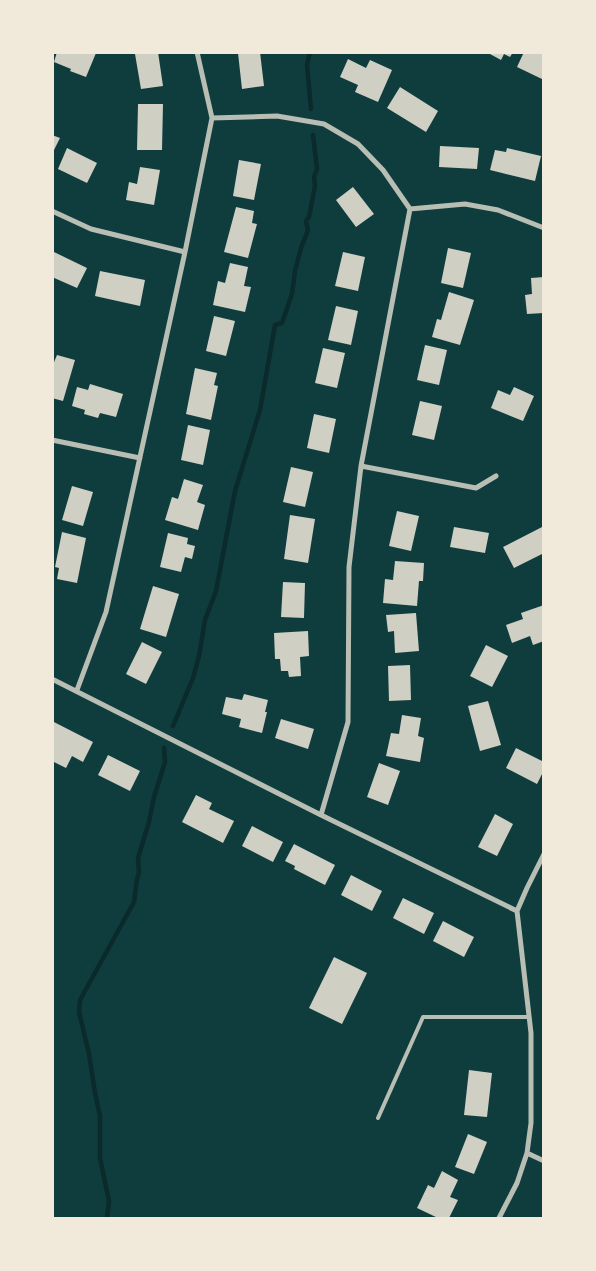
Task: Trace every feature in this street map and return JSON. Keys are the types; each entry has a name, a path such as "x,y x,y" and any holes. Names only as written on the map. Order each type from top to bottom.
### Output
{"street":[{"path":"77,690 106,612 212,118 197,52"},
{"path":"212,118 277,116 324,124 358,144 383,170 410,209 361,466 349,567 348,722 321,815"},
{"path":"410,209 465,204 498,210 544,228"},
{"path":"52,210 91,229 184,252"},
{"path":"52,440 140,458"},
{"path":"361,466 476,488 496,476"},
{"path":"52,679 321,815 517,911"},
{"path":"499,1218 522,1168 527,1153 531,1123 530,1017 517,911 544,854"},
{"path":"527,1153 544,1161"}],"lane":[{"path":"378,1118 423,1017 530,1017"}],"building":[{"path":"57,52 96,53 86,77 54,62"},
{"path":"158,52 163,86 141,89 135,54"},
{"path":"260,52 264,86 242,89 238,53"},
{"path":"491,52 513,52 510,57 504,54 501,60 490,54"},
{"path":"524,52 544,52 544,80 517,67"},
{"path":"348,59 366,68 370,60 392,70 378,102 355,92 358,85 340,77"},
{"path":"400,87 438,111 426,132 387,108"},
{"path":"138,104 163,104 162,150 137,150"},
{"path":"52,135 60,138 52,154"},
{"path":"440,146 479,148 477,169 439,167"},
{"path":"67,148 97,163 87,183 58,169"},
{"path":"507,148 541,156 535,181 490,170 495,150 506,152"},
{"path":"239,160 261,164 254,200 233,196"},
{"path":"140,167 160,170 154,205 126,200 129,182 137,184"},
{"path":"353,187 374,214 356,227 336,200"},
{"path":"236,207 254,211 252,223 257,224 248,258 224,252"},
{"path":"448,248 471,253 463,288 441,283"},
{"path":"54,252 87,268 77,288 52,277 52,256"},
{"path":"343,252 365,257 358,291 335,286"},
{"path":"230,263 248,267 244,286 251,287 245,312 213,305 218,281 225,283"},
{"path":"100,271 145,280 140,306 95,296"},
{"path":"544,277 544,313 527,314 525,295 532,294 531,278"},
{"path":"449,292 474,300 460,345 432,337 437,319 441,320"},
{"path":"336,306 358,311 351,345 328,340"},
{"path":"214,316 235,321 226,356 206,351"},
{"path":"425,345 447,350 439,385 417,380"},
{"path":"323,348 345,353 337,388 315,383"},
{"path":"57,355 75,360 63,401 52,398 52,367"},
{"path":"195,368 217,373 214,385 218,386 211,420 186,414"},
{"path":"90,384 123,394 116,417 100,413 98,418 84,414 85,410 72,406 77,387 88,390"},
{"path":"514,387 534,396 523,421 491,408 498,390 510,395"},
{"path":"420,401 442,406 434,440 412,435"},
{"path":"314,414 336,419 329,453 307,448"},
{"path":"188,425 210,430 203,465 181,460"},
{"path":"291,467 313,472 305,507 283,502"},
{"path":"184,479 203,485 197,502 205,505 198,530 165,520 172,497 178,499"},
{"path":"72,486 93,492 83,526 62,520"},
{"path":"397,511 419,516 411,551 389,546"},
{"path":"290,515 315,519 308,563 284,559"},
{"path":"544,526 544,553 514,568 503,547"},
{"path":"454,527 489,533 485,553 450,547"},
{"path":"62,532 86,538 77,583 57,579 59,568 55,567"},
{"path":"168,533 188,538 187,544 195,546 192,559 185,557 181,572 160,567"},
{"path":"395,561 424,563 423,581 419,581 417,606 383,603 385,579 393,580"},
{"path":"283,582 305,583 304,618 281,617"},
{"path":"153,586 179,594 166,637 140,629"},
{"path":"544,605 544,641 533,645 530,636 512,643 506,625 523,619 521,613"},
{"path":"416,613 419,651 395,653 394,631 388,632 386,615"},
{"path":"308,631 309,656 300,657 301,676 289,677 288,671 281,671 280,659 275,659 274,633"},
{"path":"142,642 162,652 146,684 126,674"},
{"path":"486,645 508,656 492,687 470,676"},
{"path":"410,665 411,700 389,701 388,666"},
{"path":"244,694 268,700 262,733 239,727 241,719 222,714 226,697 242,700"},
{"path":"488,701 501,745 480,751 468,706"},
{"path":"402,715 421,718 418,736 424,738 420,762 386,756 391,733 399,734"},
{"path":"281,719 314,729 308,749 275,738"},
{"path":"52,721 93,742 83,762 72,756 66,768 52,761"},
{"path":"516,748 544,762 544,770 537,784 506,768"},
{"path":"108,755 140,771 130,791 98,775"},
{"path":"379,763 400,771 388,805 367,797"},
{"path":"196,795 212,803 209,809 234,821 223,843 182,822"},
{"path":"495,814 513,824 497,856 478,847"},
{"path":"252,826 283,842 273,862 242,846"},
{"path":"294,844 335,865 325,885 294,869 295,866 285,861"},
{"path":"351,875 382,891 372,911 341,895"},
{"path":"403,898 434,913 424,934 393,918"},
{"path":"443,921 474,937 464,957 433,941"},
{"path":"334,957 367,973 342,1024 309,1008"},
{"path":"469,1070 492,1073 487,1117 464,1115"},
{"path":"468,1134 487,1142 474,1174 455,1167"},
{"path":"442,1171 458,1180 450,1197 458,1200 449,1218 438,1218 417,1208 428,1185 434,1188"}],"waterway":[{"path":"310,52 307,65 311,109"},
{"path":"173,726 193,678 205,620 216,591 235,491 260,410 275,325 282,323 292,294 301,248 308,230 306,221 309,217 315,186 314,177 317,169 313,135"},
{"path":"107,1218 109,1201 100,1158 100,1116 79,1012 80,1000 134,902 139,873 138,858 165,762 164,748"}]}
